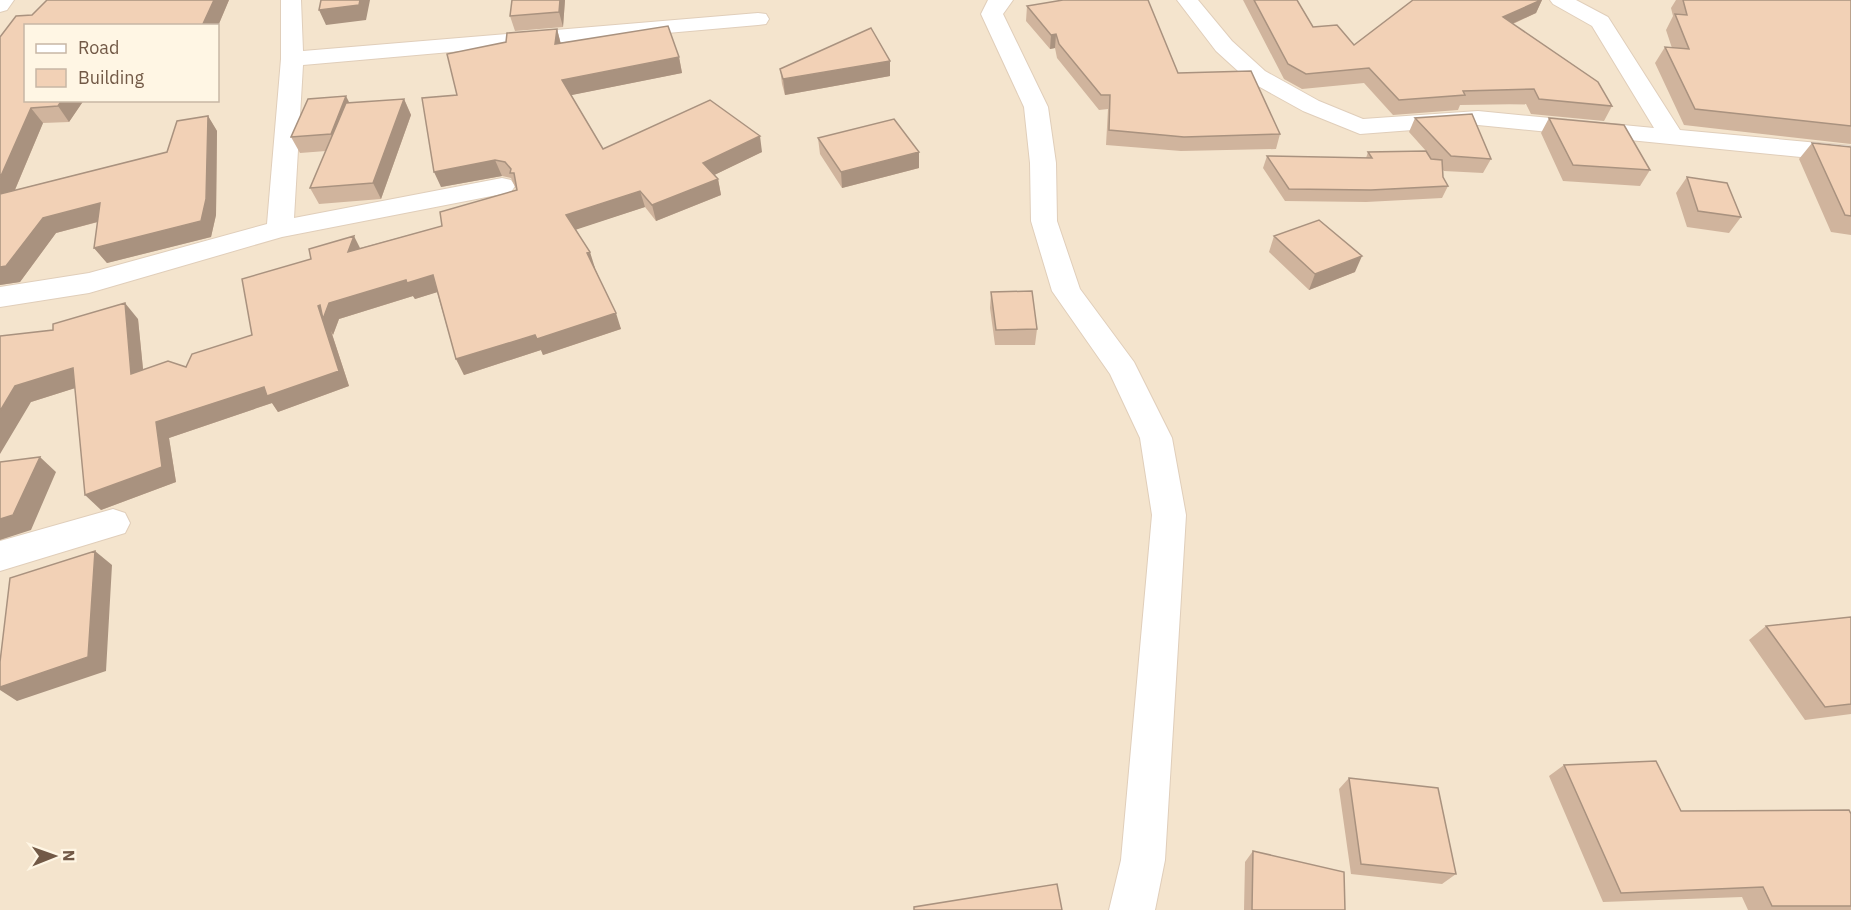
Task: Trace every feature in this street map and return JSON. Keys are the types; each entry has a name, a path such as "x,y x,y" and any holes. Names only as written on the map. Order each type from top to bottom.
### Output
{"street":[{"path":"0,6 4,0"},
{"path":"1003,0 996,4 992,14 1036,107 1043,163 1044,221 1066,291 1123,370 1156,438 1169,515 1143,860 1132,910"},
{"path":"1187,0 1224,46 1257,76 1311,106 1360,127 1478,118 1851,154"},
{"path":"1560,0 1600,22 1671,135"},
{"path":"280,229 292,59 293,1"},
{"path":"292,59 758,19"},
{"path":"0,297 89,282 280,229 502,186"},
{"path":"0,556 113,523"}],"shaded area":[{"path":"0,0 1851,0 1851,910 0,910"}],"building":[{"path":"47,0 214,0 203,24 24,24 24,102 61,102 58,106 31,108 0,178 0,37 16,16 32,15"},
{"path":"321,0 360,0 359,5 319,10"},
{"path":"512,0 560,0 559,12 510,16"},
{"path":"1063,0 1148,0 1178,73 1251,71 1280,134 1184,137 1109,130 1110,95 1101,95 1059,44 1056,34 1051,35 1027,6"},
{"path":"1254,0 1297,0 1313,27 1337,25 1354,45 1413,0 1541,0 1503,17 1598,82 1612,106 1539,99 1534,89 1463,91 1465,95 1399,100 1369,68 1306,74 1288,64"},
{"path":"1683,0 1851,0 1851,126 1695,109 1665,47 1689,49 1675,14 1687,15"},
{"path":"668,26 679,57 562,80 603,149 710,100 760,136 703,163 718,179 652,205 640,191 566,215 590,252 587,253 616,313 537,339 535,335 456,359 433,275 407,283 406,280 329,303 323,319 320,305 318,306 339,371 267,396 264,387 156,422 162,467 85,495 73,368 15,386 0,411 0,336 53,330 53,324 125,303 131,374 168,361 186,367 192,354 252,335 242,279 311,259 309,249 354,236 348,252 442,226 440,212 517,190 514,173 510,173 511,169 505,162 495,160 434,172 422,98 457,95 447,54 506,42 507,33 557,29 555,44"},
{"path":"871,28 890,61 783,79 780,69"},
{"path":"346,96 331,134 291,137 308,99"},
{"path":"404,99 373,183 310,188 346,103"},
{"path":"1472,114 1491,159 1451,156 1415,118"},
{"path":"208,116 206,199 201,221 94,248 100,203 43,218 6,266 0,267 0,194 167,152 177,121"},
{"path":"1549,118 1624,125 1650,170 1573,165"},
{"path":"894,119 919,152 841,172 818,138"},
{"path":"1812,143 1851,147 1851,216 1845,215"},
{"path":"1426,151 1431,159 1442,160 1443,177 1448,186 1371,190 1289,189 1267,156 1372,158 1368,152"},
{"path":"1687,177 1727,183 1741,217 1698,211"},
{"path":"1319,220 1362,256 1315,274 1274,236"},
{"path":"1032,291 1037,329 996,330 991,292"},
{"path":"40,457 13,515 0,519 0,462"},
{"path":"95,551 88,657 0,687 0,662 10,578"},
{"path":"1851,617 1851,704 1825,707 1766,626"},
{"path":"1656,761 1681,811 1849,810 1851,814 1851,906 1772,906 1763,887 1621,893 1564,765"},
{"path":"1349,778 1438,788 1456,874 1361,864"},
{"path":"1253,851 1344,872 1345,910 1252,910"},
{"path":"1057,884 1062,910 914,910 914,907"}]}
